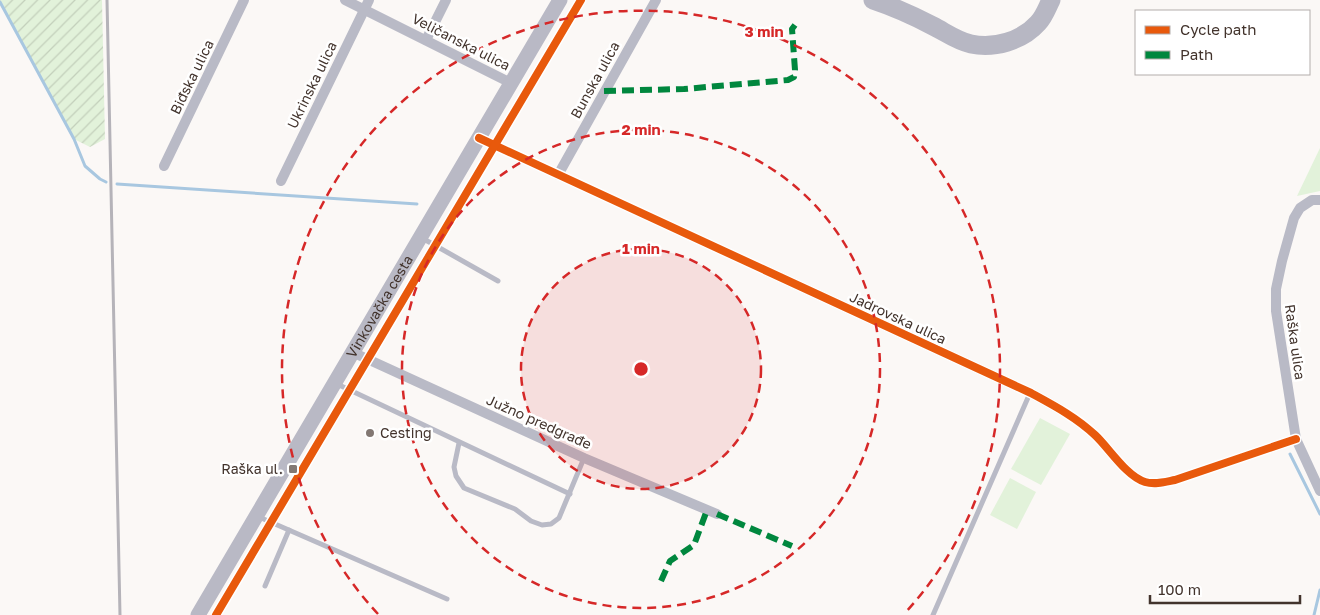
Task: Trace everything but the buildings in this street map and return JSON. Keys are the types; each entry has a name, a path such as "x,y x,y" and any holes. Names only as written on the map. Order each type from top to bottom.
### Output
{"highway":[{"path":"873,0 908,14 958,39 971,44 985,45 1000,44 1026,34 1045,14 1051,0"}],"main road":[{"name":"Vinkovačka cesta","path":"198,615 560,0"}],"street":[{"name":"Biđska ulica","path":"164,166 244,0"},
{"name":"Veličanska ulica","path":"345,0 367,5 426,40 511,83"},
{"path":"426,40 446,0"},
{"name":"Bunska ulica","path":"558,175 656,0"},
{"name":"Ukrinska ulica","path":"281,181 367,5"},
{"name":"Jadrovska ulica","path":"479,138 1030,393 1055,406 1087,428 1128,471 1144,481 1159,484 1175,480 1296,439"},
{"name":"Raška ulica","path":"1316,200 1300,208 1294,218 1276,289 1276,312 1296,439 1320,491"},
{"name":"Južno predgrađe","path":"352,352 584,458 717,514"}],"lane":[{"path":"420,236 498,280"},
{"path":"334,382 459,443 570,494"},
{"path":"933,615 1030,393"},
{"path":"459,443 454,467 456,476 464,488 515,509 542,525 551,524 559,518 584,458"},
{"path":"256,516 447,599"},
{"path":"266,586 288,530"}],"green space":[{"path":"0,0 102,0 105,139 90,147 74,139"},
{"path":"1320,148 1320,191 1297,196"},
{"path":"1040,418 1070,434 1041,485 1011,469"},
{"path":"1010,478 1036,492 1017,529 990,515"}],"waterway":[{"path":"0,2 74,139 85,166 106,182"},
{"path":"117,184 417,204"},
{"path":"1290,454 1320,514"},
{"path":"1314,615 1320,590"}],"railway":[{"path":"107,0 120,615"}],"marked path":[{"path":"604,91 684,89 788,80 794,77 795,70 792,29 795,25"},
{"path":"661,581 670,561 694,545 707,510"},
{"path":"717,514 792,546"}],"cycle path":[{"path":"216,615 581,0"},
{"path":"479,138 1031,393 1080,423 1095,435 1131,474 1145,482 1156,483 1175,480 1296,439"}],"place":[{"name":"Cesting","path":"370,433"},
{"name":"Raška ul.","path":"293,469"}]}
